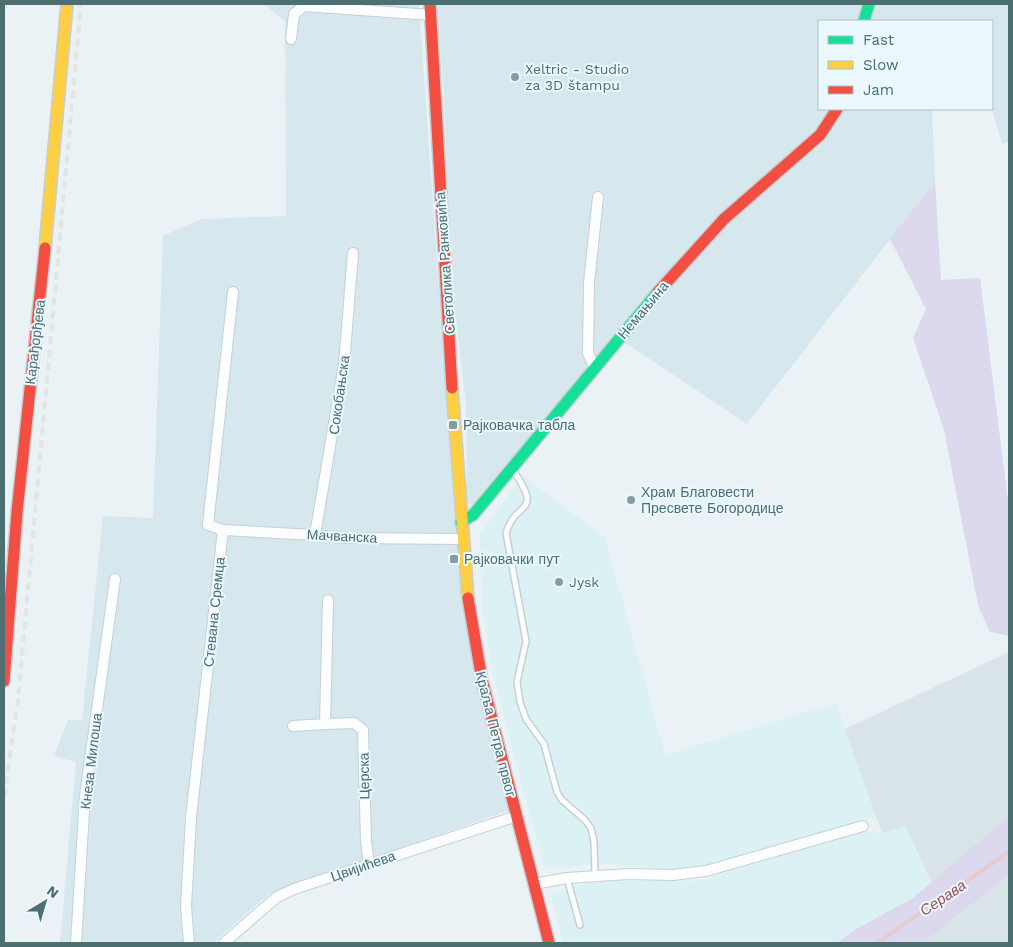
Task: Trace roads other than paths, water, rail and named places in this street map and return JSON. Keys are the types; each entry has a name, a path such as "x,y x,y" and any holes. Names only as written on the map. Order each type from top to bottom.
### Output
{"street":[{"name":"Карађорђева","path":"4,681 17,512 42,283 67,4"},
{"path":"864,20 869,4"},
{"path":"291,39 294,14 304,6 430,9"},
{"name":"Светолика Ранковића","path":"430,9 461,522"},
{"name":"Немањина","path":"461,522 473,515 594,367 700,244 724,219 820,135 836,110"},
{"path":"594,367 588,353 590,283 598,198"},
{"name":"Сокобањска","path":"315,535 344,364 352,253"},
{"path":"223,530 208,524 233,292"},
{"name":"Краља Петра првог","path":"461,522 475,648 516,816 550,943"},
{"name":"Мачванска","path":"223,530 344,538 462,539"},
{"name":"Стевана Сремца","path":"190,943 186,906 192,818 223,530"},
{"name":"Кнеза Милоша","path":"76,943 85,796 115,579"},
{"path":"325,724 328,600"},
{"name":"Церска","path":"293,726 354,723 363,730 366,842 369,864"},
{"name":"Цвијићева","path":"224,943 277,897 369,864 516,816"},
{"path":"534,884 567,878 673,875 706,870 864,826"}],"lane":[{"path":"512,467 528,495 526,504 506,533 526,641 518,682 520,702 526,719 544,744 559,796 591,828 594,842 596,876"},
{"path":"567,878 580,925"}],"waterway":[{"name":"Серава","path":"877,943 1009,852"}],"railway":[{"path":"4,797 18,701 81,4"}],"place":[{"name":"Xeltric - Studio za 3D štampu","path":"515,77"},
{"name":"Рајковачка табла","path":"453,425"},
{"name":"Храм Благовести Пресвете Богородице","path":"631,500"},
{"name":"Рајковачки пут","path":"454,559"},
{"name":"Jysk","path":"559,582"}]}
